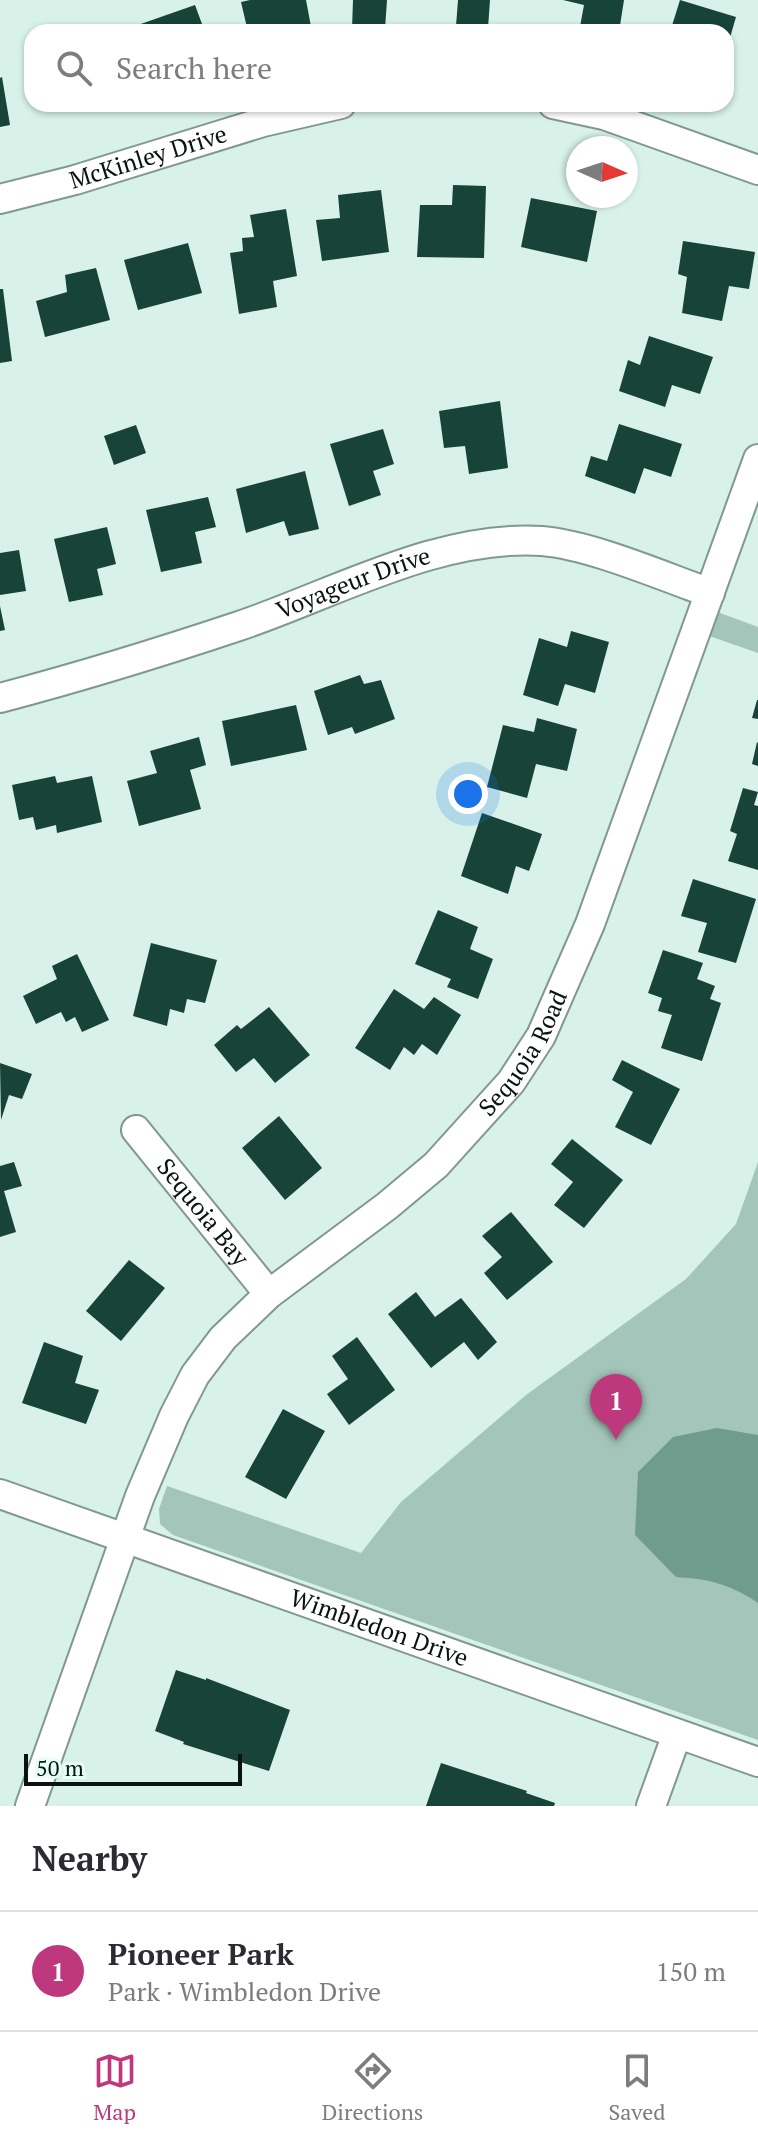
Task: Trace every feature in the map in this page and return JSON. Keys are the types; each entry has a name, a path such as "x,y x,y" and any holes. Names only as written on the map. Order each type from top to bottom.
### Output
{"street":[{"name":"McKinley Drive","path":"0,199 306,112"},
{"path":"590,112 758,170"},
{"name":"Sequoia Road","path":"30,1806 125,1538 174,1416 195,1375 223,1338 269,1294 387,1206 436,1165 511,1082 541,1036 590,924 758,459"},
{"name":"Voyageur Drive","path":"0,698 240,626 443,550 493,543 543,541 594,553 710,593"},
{"name":"Sequoia Bay","path":"136,1130 269,1294"},
{"name":"Wimbledon Drive","path":"0,1494 758,1762"},
{"path":"651,1806 677,1734"}],"shaded area":[{"path":"704,607 758,627 758,653 695,631"},
{"path":"758,1162 758,1740 173,1535 160,1524 159,1509 167,1486 361,1553 401,1502 526,1395 686,1279 736,1224"},
{"path":"717,1428 758,1435 758,1603 719,1584 676,1577 635,1535 638,1472 673,1437"}],"building":[{"path":"306,0 310,24 246,24 241,2"},
{"path":"353,0 387,0 385,24 352,24"},
{"path":"458,0 490,0 488,24 456,24"},
{"path":"563,0 624,0 620,24 580,24 584,5"},
{"path":"680,0 736,17 734,24 672,24"},
{"path":"195,5 202,24 141,24"},
{"path":"0,78 10,125 0,127"},
{"path":"453,185 486,186 484,258 417,257 420,205 452,205"},
{"path":"381,190 389,252 322,261 316,220 340,218 338,195"},
{"path":"531,198 566,205 566,208 597,211 587,262 521,247"},
{"path":"286,209 297,276 273,281 277,307 239,314 230,253 243,251 242,238 254,237 250,215"},
{"path":"683,241 755,252 749,289 729,286 722,321 682,313 687,277 678,274"},
{"path":"188,243 202,293 138,310 124,260"},
{"path":"96,268 110,320 45,337 36,301 67,292 65,275"},
{"path":"0,289 3,289 12,361 0,363"},
{"path":"649,336 713,357 700,394 672,385 665,407 619,391 628,360 640,365"},
{"path":"500,401 508,468 469,474 465,446 444,448 439,411"},
{"path":"619,424 682,444 671,477 644,468 635,494 585,476 591,456 607,461"},
{"path":"136,425 146,453 114,465 104,436"},
{"path":"383,429 394,464 373,471 381,495 349,506 330,444"},
{"path":"305,471 319,529 289,536 284,521 246,533 236,489"},
{"path":"208,497 216,527 195,532 202,563 161,572 146,510"},
{"path":"107,527 116,564 97,569 103,595 69,602 54,539"},
{"path":"19,550 26,591 0,595 0,553"},
{"path":"0,606 5,630 0,631"},
{"path":"571,631 609,642 595,693 565,684 558,706 523,695 539,638 567,647"},
{"path":"360,675 364,684 381,680 395,719 355,734 352,727 328,735 314,691"},
{"path":"758,700 758,719 752,718"},
{"path":"296,705 307,750 231,766 222,721"},
{"path":"537,718 577,729 567,771 536,764 527,798 487,787 503,725 534,732"},
{"path":"199,737 206,765 190,770 201,809 139,826 127,781 157,773 150,751"},
{"path":"758,743 758,766 752,764"},
{"path":"55,776 57,783 92,776 102,822 57,833 56,825 36,830 33,817 19,820 12,785"},
{"path":"743,788 758,792 754,805 758,806 758,870 728,861 737,834 730,831"},
{"path":"482,813 542,834 529,871 516,866 508,894 461,876"},
{"path":"693,879 756,899 736,963 698,952 707,923 681,916"},
{"path":"438,910 478,927 470,949 493,959 478,999 447,987 451,979 415,964"},
{"path":"151,943 217,960 205,1003 187,999 184,1013 170,1009 167,1026 133,1016"},
{"path":"663,950 703,963 697,979 715,986 710,999 721,1003 702,1061 661,1048 672,1015 658,1011 662,998 648,993"},
{"path":"77,954 109,1020 82,1032 75,1017 66,1022 61,1012 36,1024 23,996 57,979 52,966"},
{"path":"394,989 424,1009 434,997 461,1015 437,1055 422,1044 414,1055 404,1047 390,1070 355,1048"},
{"path":"269,1007 310,1055 275,1083 254,1058 236,1072 214,1045 237,1025 241,1029"},
{"path":"622,1060 680,1089 651,1145 615,1127 633,1092 612,1080"},
{"path":"0,1063 32,1074 22,1099 9,1095 1,1120"},
{"path":"279,1116 322,1168 285,1200 242,1148"},
{"path":"572,1139 623,1180 584,1228 554,1205 573,1182 551,1164"},
{"path":"14,1162 22,1186 4,1191 16,1232 0,1237 0,1166"},
{"path":"511,1212 553,1262 507,1300 484,1273 502,1257 482,1236"},
{"path":"129,1260 165,1288 121,1341 86,1311"},
{"path":"416,1292 435,1317 461,1298 497,1342 478,1360 464,1342 431,1368 388,1314"},
{"path":"357,1337 395,1390 349,1425 327,1394 348,1379 332,1356"},
{"path":"44,1342 83,1356 75,1383 99,1390 86,1424 22,1403"},
{"path":"283,1409 325,1431 286,1499 245,1477"},
{"path":"176,1670 290,1710 269,1771 183,1744 155,1731"},
{"path":"441,1763 527,1791 555,1803 554,1806 426,1806"}],"place":[{"name":"Pioneer Park","path":"616,1440"}]}
